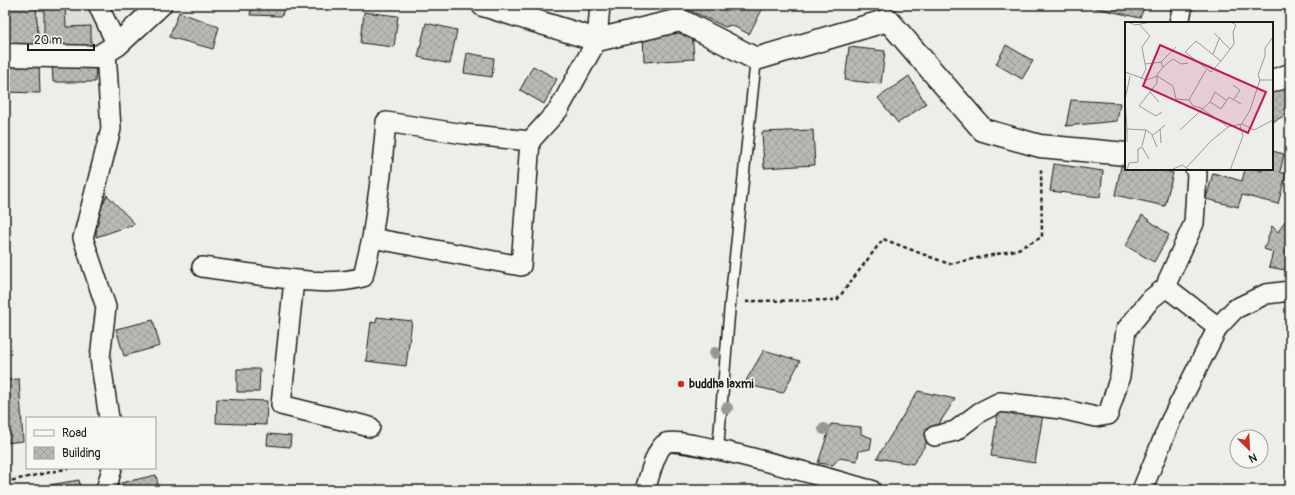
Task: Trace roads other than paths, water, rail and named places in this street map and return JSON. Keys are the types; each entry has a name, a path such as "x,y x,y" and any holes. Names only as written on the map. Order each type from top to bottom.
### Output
{"street":[{"path":"98,5 112,48 111,129 83,238 106,307 100,358 109,417"},
{"path":"5,54 98,57 112,48 160,5"},
{"path":"483,5 597,40 680,20 756,59 888,20 983,130 1040,146 1125,154"},
{"path":"372,238 521,266 530,141 559,109 597,40 600,5"},
{"path":"1179,22 1183,5"},
{"path":"1273,81 1290,75"},
{"path":"202,267 294,280 327,282 350,281 363,277 372,238 381,175 386,122 464,134 530,141"},
{"path":"935,436 955,431 980,412 1000,402 1061,409 1096,417 1108,415 1120,376 1126,330 1151,299 1166,287 1174,265 1194,223 1197,174 1195,170"},
{"path":"294,280 281,405 370,427"},
{"path":"1166,287 1218,327"},
{"path":"1142,490 1171,420 1218,327 1235,309 1266,294 1290,291"},
{"path":"645,490 658,450 666,443 676,442 718,449 871,490"},
{"path":"106,490 112,469"}],"lane":[{"path":"718,449 730,304 756,59"}],"place":[{"name":"buddha laxmi","path":"681,384"}]}
